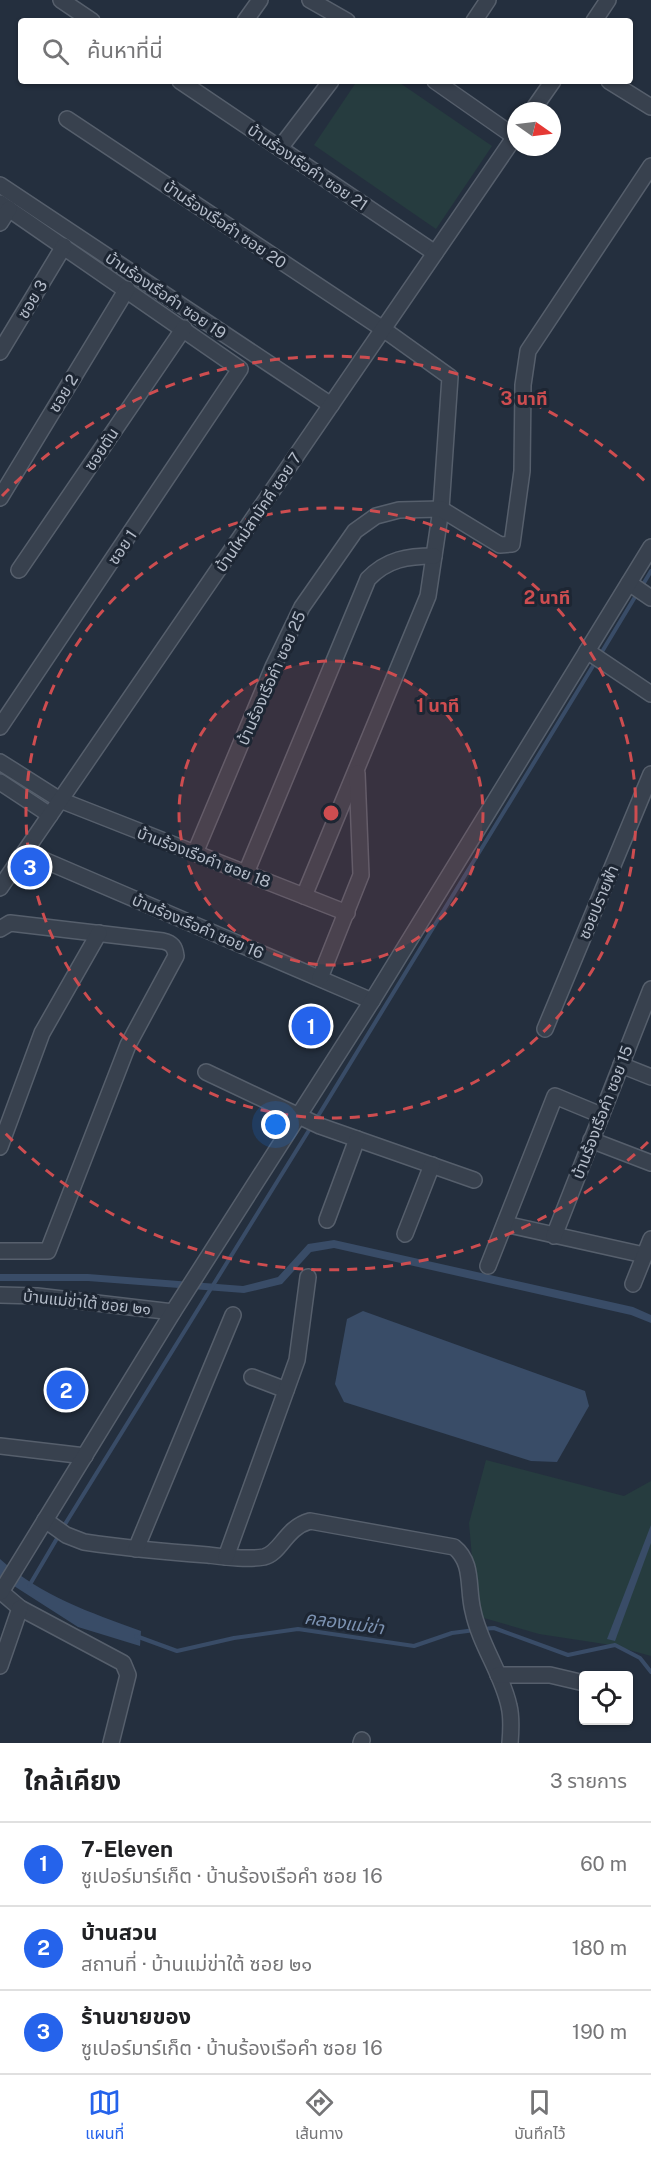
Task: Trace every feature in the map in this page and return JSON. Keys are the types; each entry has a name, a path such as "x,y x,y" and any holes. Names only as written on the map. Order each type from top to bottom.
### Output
{"street":[{"path":"61,0 88,18"},
{"path":"247,18 260,0"},
{"path":"310,0 342,18"},
{"path":"476,18 488,0"},
{"path":"596,18 608,0"},
{"path":"280,148 329,84"},
{"path":"439,84 507,130"},
{"path":"538,102 551,84"},
{"path":"614,84 651,108"},
{"name":"บ้านร้องเรือคำ ซอย 21","path":"199,86 280,148 435,253"},
{"name":"บ้านร้องเรือคำ ซอย 20","path":"67,119 383,328 450,377 441,509"},
{"name":"บ้านใหม่สามัคคี ซอย 7","path":"0,888 507,148"},
{"path":"304,896 428,596 441,509 500,545 512,544 522,471 523,385 528,351 534,338 651,166"},
{"name":"บ้านร้องเรือคำ ซอย 19","path":"0,185 331,405"},
{"path":"0,223 4,206 183,328"},
{"name":"ซอย 3","path":"0,352 64,246"},
{"name":"ซอย 2","path":"0,498 127,289"},
{"name":"ซอย 1","path":"0,727 240,369 183,328"},
{"name":"ซอยตัน","path":"19,570 183,328"},
{"name":"บ้านร้องเรือคำ ซอย 25","path":"195,853 273,667 302,607 339,550 355,531 376,516 409,509 441,509"},
{"path":"111,1743 128,1675 123,1663 20,1608 1,1592 18,1565 56,1528 85,1456 299,1114 639,590 651,547"},
{"path":"246,873 368,579 388,563 401,558 434,556"},
{"path":"595,657 651,694"},
{"name":"บ้านร้องเรือคำ ซอย 18","path":"0,762 60,800 347,913"},
{"path":"320,978 361,875 357,767"},
{"name":"ซอยปรายฟ้า","path":"545,1029 651,774"},
{"path":"0,782 50,815"},
{"name":"บ้านร้องเรือคำ ซอย 16","path":"25,852 372,1001"},
{"path":"0,929 10,923 170,943 176,948 176,956 128,1045 48,1251 0,1251"},
{"path":"0,1147 42,1033 99,933"},
{"name":"บ้านร้องเรือคำ ซอย 15","path":"554,1236 650,993"},
{"path":"621,1065 651,1077"},
{"path":"206,1072 299,1114 320,1126 474,1180"},
{"path":"488,1266 555,1096 602,1114"},
{"path":"327,1220 357,1138"},
{"path":"591,1140 651,1163"},
{"path":"405,1234 432,1165"},
{"path":"505,1224 644,1255"},
{"path":"633,1284 651,1239"},
{"path":"225,1557 300,1348 308,1277"},
{"name":"บ้านแม่ข่าใต้ ซอย ๒๑","path":"0,1295 37,1296 173,1312"},
{"path":"136,1549 233,1316"},
{"path":"252,1377 286,1390"},
{"path":"0,1446 85,1456"},
{"path":"56,1528 84,1542 225,1557 266,1557 273,1553 290,1530 298,1524 310,1521 444,1544 462,1554 467,1565 472,1610 482,1645 498,1675 509,1704 510,1743"},
{"path":"0,1666 20,1608"},
{"path":"498,1675 550,1674 579,1682"}],"green space":[{"path":"355,84 401,84 492,146 436,229 314,145"},
{"path":"486,1460 624,1496 651,1481 651,1656 611,1645 539,1634 477,1616 469,1523"}],"water":[{"path":"334,1240 633,1307 651,1315 651,1323 631,1315 334,1248 311,1252 282,1284 244,1293 88,1281 0,1281 0,1274 88,1274 243,1286 278,1277 308,1244"},
{"path":"363,1311 585,1391 589,1406 557,1462 531,1461 344,1402 335,1384 347,1319"},
{"path":"651,1525 651,1543 615,1641 607,1639"},
{"path":"0,1559 32,1583 66,1602 141,1631 140,1646 78,1627 0,1577"}],"waterway":[{"path":"642,586 651,571"},
{"path":"600,655 638,592"},
{"path":"315,1121 596,661"},
{"path":"62,1529 311,1127"},
{"path":"29,1586 59,1535"},
{"name":"คลองแม่ข่า","path":"482,1629 494,1628 568,1655 615,1645 640,1658 651,1672"},
{"name":"คลองแม่ข่า","path":"136,1636 177,1651 234,1638 298,1629 414,1646 452,1633 475,1630"}],"place":[{"name":"ร้านขายของ","path":"30,867"},
{"name":"7-Eleven","path":"311,1026"},
{"name":"บ้านสวน","path":"66,1390"}]}
